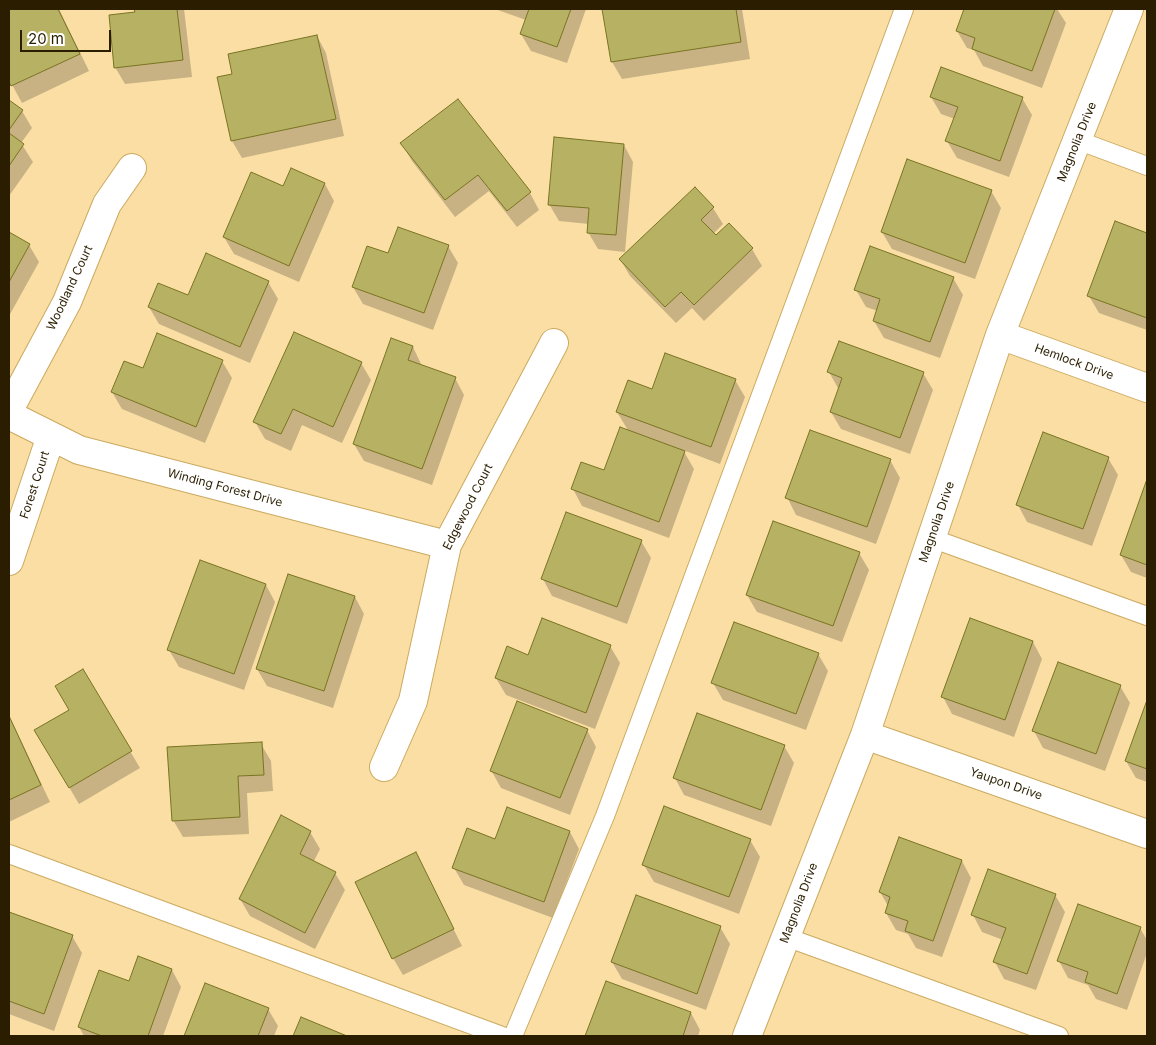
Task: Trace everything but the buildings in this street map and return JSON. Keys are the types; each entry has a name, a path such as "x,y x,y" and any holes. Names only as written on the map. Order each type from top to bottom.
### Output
{"street":[{"name":"Magnolia Drive","path":"747,1036 864,735 1000,335 1129,9"},
{"name":"Woodland Court","path":"9,410 67,302 107,204 132,168"},
{"name":"Hemlock Drive","path":"1000,335 1147,388"},
{"name":"Edgewood Court","path":"384,767 413,701 447,545 554,343"},
{"name":"Winding Forest Drive","path":"9,415 79,450 447,545"},
{"name":"Forest Court","path":"9,561 52,436"},
{"name":"Yaupon Drive","path":"864,735 1147,834"}],"lane":[{"path":"513,1036 605,816 904,9"},
{"path":"1077,140 1147,166"},
{"path":"931,538 1147,616"},
{"path":"9,854 502,1036"},
{"path":"786,937 1059,1036"}]}
